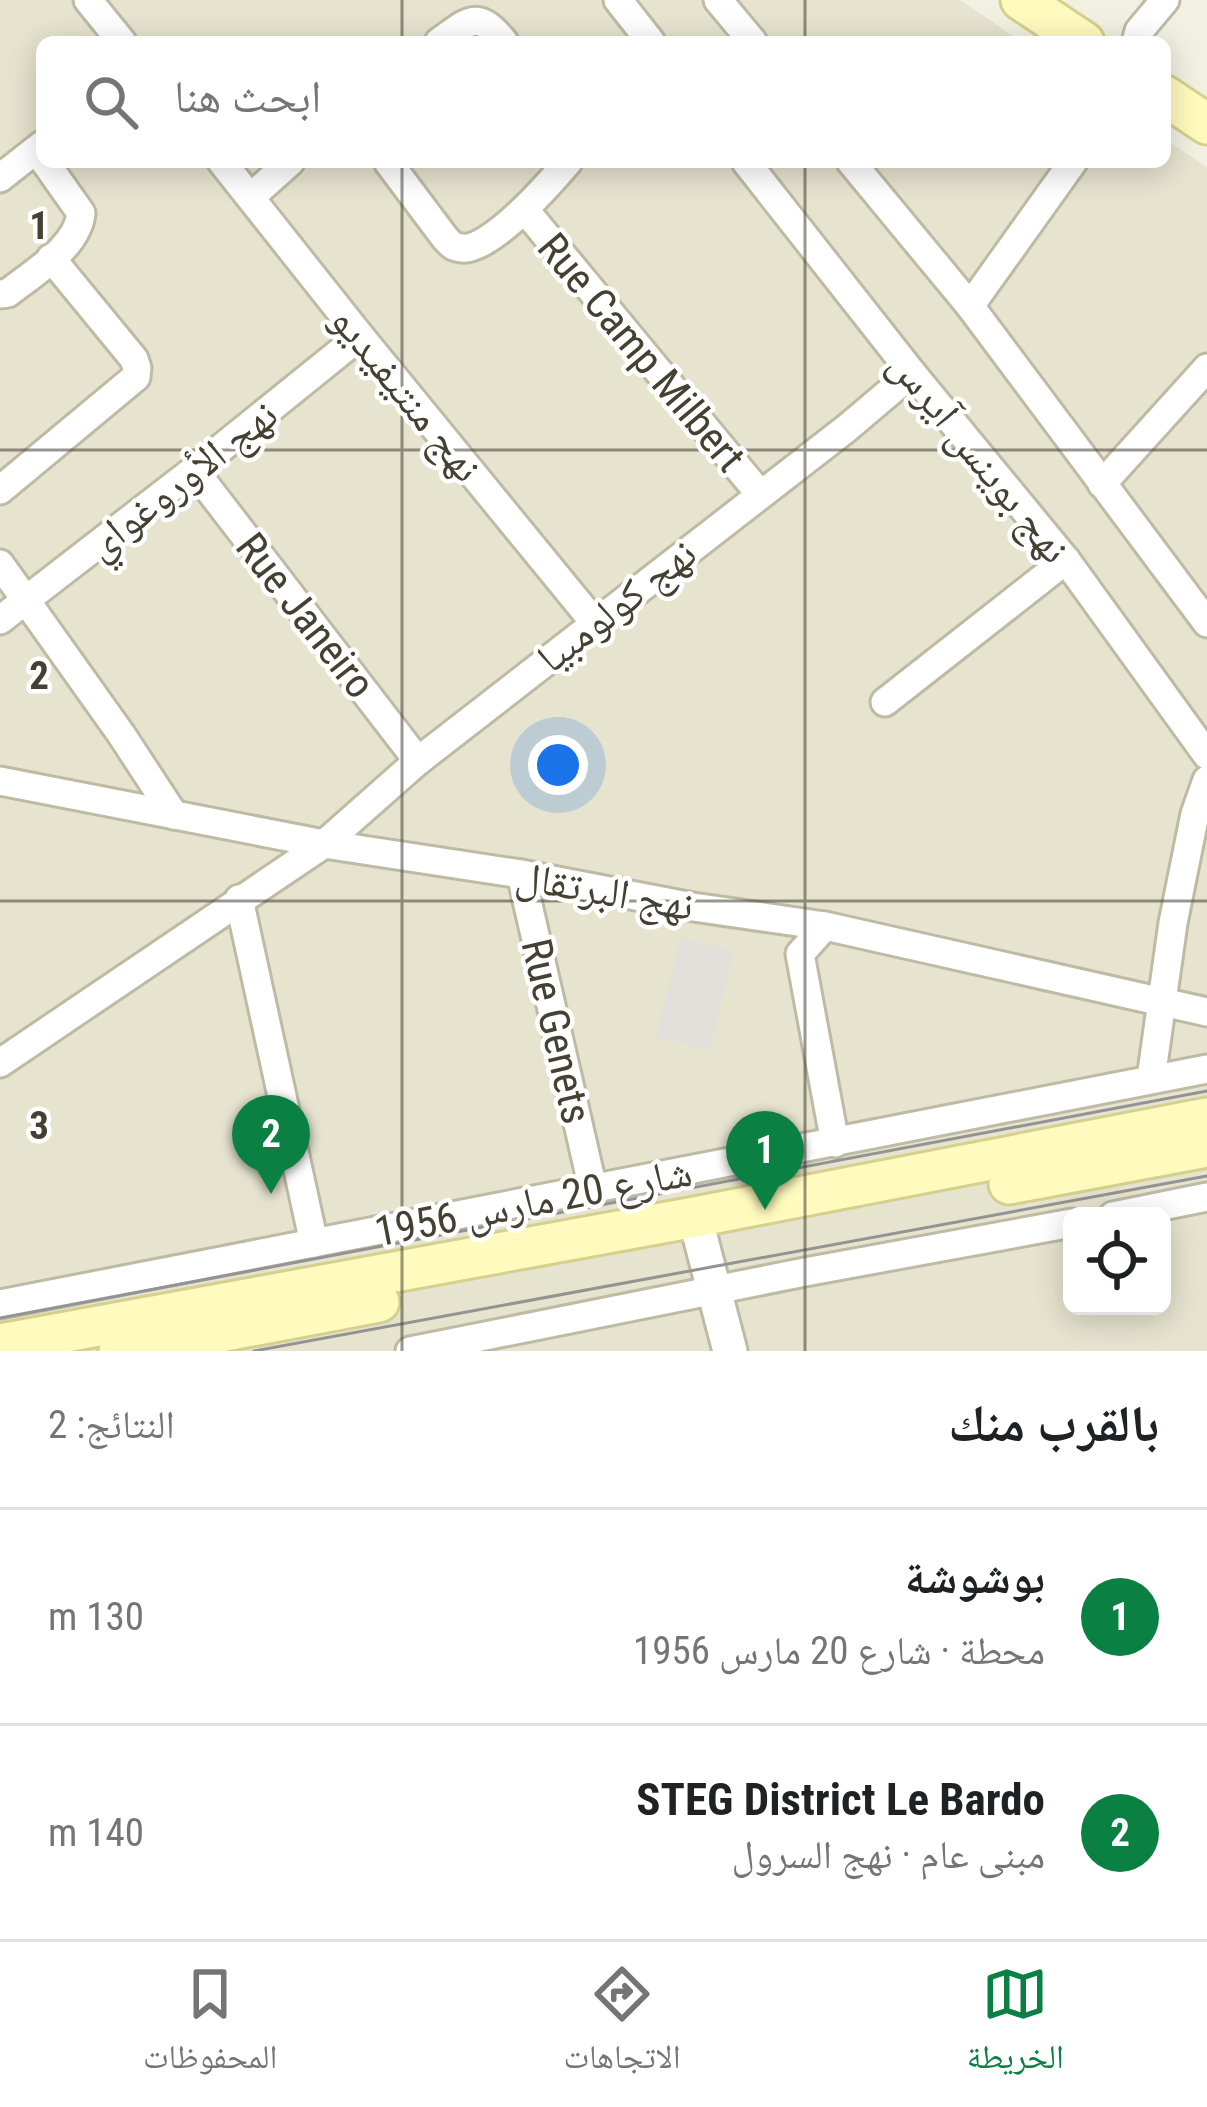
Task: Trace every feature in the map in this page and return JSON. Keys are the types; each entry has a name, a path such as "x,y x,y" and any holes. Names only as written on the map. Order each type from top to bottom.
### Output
{"main road":[{"path":"1021,0 1075,36"},
{"path":"1171,100 1207,124"},
{"name":"شارع 20 مارس 1956","path":"119,1351 1207,1118"},
{"name":"شارع 20 مارس 1956","path":"0,1344 1207,1147"}],"street":[{"path":"88,0 117,36"},
{"path":"618,0 646,36"},
{"path":"718,0 747,36"},
{"path":"1138,36 1165,0"},
{"path":"449,36 473,20 482,20 499,36"},
{"path":"0,178 36,157"},
{"path":"0,294 8,293 51,258 76,232 81,213 50,168"},
{"name":"نهج منتيفيديو","path":"227,168 594,622"},
{"path":"251,196 283,168"},
{"name":"Rue Camp Milbert","path":"393,168 452,245 463,249 475,247 525,210 563,168"},
{"name":"نهج بوينس آيرس","path":"751,168 1066,560 1207,755"},
{"name":"نهج بوينس آيرس","path":"856,168 970,306 1207,623"},
{"path":"970,306 1069,168"},
{"name":"Rue Camp Milbert","path":"525,210 759,494"},
{"path":"0,490 136,376 134,359 51,258"},
{"name":"نهج الأوروغواي","path":"0,620 360,336"},
{"path":"1102,484 1207,368"},
{"name":"نهج كولومبيا","path":"0,1063 324,844 418,760 912,373"},
{"name":"Rue Janeiro","path":"194,470 418,760"},
{"path":"885,702 1066,560"},
{"path":"0,565 174,814"},
{"name":"نهج البرتقال","path":"0,781 324,844 825,926 1207,1012"},
{"path":"1151,1079 1173,923 1195,814 1207,781"},
{"name":"Rue Genets","path":"521,874 593,1189"},
{"path":"239,899 314,1244"},
{"path":"825,926 800,954 835,1143"},
{"name":"شارع 20 مارس 1956","path":"0,1304 1207,1069"},
{"path":"1158,1207 1207,1197"},
{"path":"410,1351 493,1343 714,1291 1063,1225"},
{"path":"699,1229 730,1351"}],"shaded area":[{"path":"0,0 960,0 1013,36 36,36 36,168 1171,168 1171,143 1207,167 1207,1351 0,1351"},
{"path":"681,937 733,951 710,1050 656,1037"}],"tram line":[{"path":"0,1318 1207,1091"},
{"path":"254,1351 1207,1176"}],"place":[{"name":"STEG District Le Bardo","path":"271,1194"},
{"name":"بوشوشة","path":"765,1210"}]}
